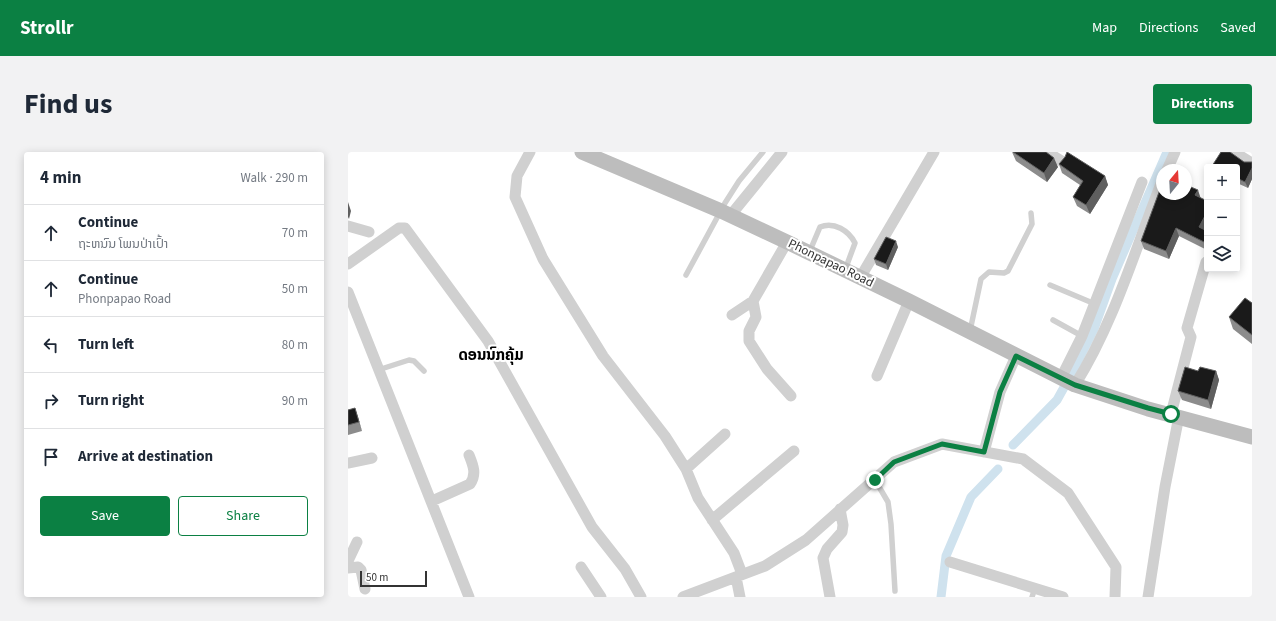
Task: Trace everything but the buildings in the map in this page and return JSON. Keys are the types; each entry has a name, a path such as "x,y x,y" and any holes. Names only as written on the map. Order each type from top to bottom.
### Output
{"street":[{"path":"530,152 517,176 515,197 543,259 603,356 665,436 686,469 698,498 734,553 739,576 740,597"},
{"name":"Phonpapao Road","path":"582,152 787,242 909,301 1066,381 1148,408 1252,437"},
{"path":"725,214 782,152"},
{"path":"1047,152 1063,162"},
{"path":"1170,164 1175,152"},
{"path":"1234,152 1250,162"},
{"path":"860,278 928,154"},
{"path":"1066,381 1142,182"},
{"path":"1066,381 1092,358 1105,329 1156,197"},
{"path":"348,226 369,232"},
{"path":"348,264 399,228 405,228 488,341 592,527 625,569 641,597"},
{"path":"732,315 741,307 752,301 787,242"},
{"path":"1148,597 1175,415 1191,337 1187,328 1204,269"},
{"path":"348,292 469,597"},
{"path":"752,301 756,317 749,331 750,341 768,369 791,396"},
{"path":"877,376 909,301"},
{"path":"984,452 1000,392 1016,356"},
{"path":"686,469 725,434"},
{"path":"683,597 765,566 806,540 894,462 942,444 1023,459 1068,493 1116,567 1115,597"},
{"path":"712,520 794,452"},
{"path":"432,501 470,484 474,478 474,470 469,455"},
{"path":"348,463 372,458"},
{"path":"830,597 823,558 826,549 842,532 843,525 840,509"},
{"path":"348,561 358,542"},
{"path":"950,562 1033,593 1063,597"},
{"path":"348,568 358,567 361,570 365,589"},
{"path":"581,567 601,597"}],"lane":[{"path":"686,275 725,214 739,181 763,152"},
{"path":"970,333 981,279 989,272 1004,273 1008,271 1032,224 1031,213"},
{"path":"809,253 820,227 832,225 844,230 852,236 855,243 845,270"},
{"path":"1050,285 1095,304"},
{"path":"1053,320 1082,336"},
{"path":"378,370 409,360 414,361 424,371"},
{"path":"875,480 888,502 891,524 895,591"}],"waterway":[{"path":"1013,445 1057,400 1072,373 1094,329 1112,279 1167,152"},
{"path":"941,597 946,556 971,497 998,469"}],"district":[{"name":"ດອນນົກຄຸ້ມ","path":"491,355"}],"route":[{"path":"875,480 894,462 942,444 984,452 1000,392 1016,356 1075,385 1103,395 1171,414"}]}
